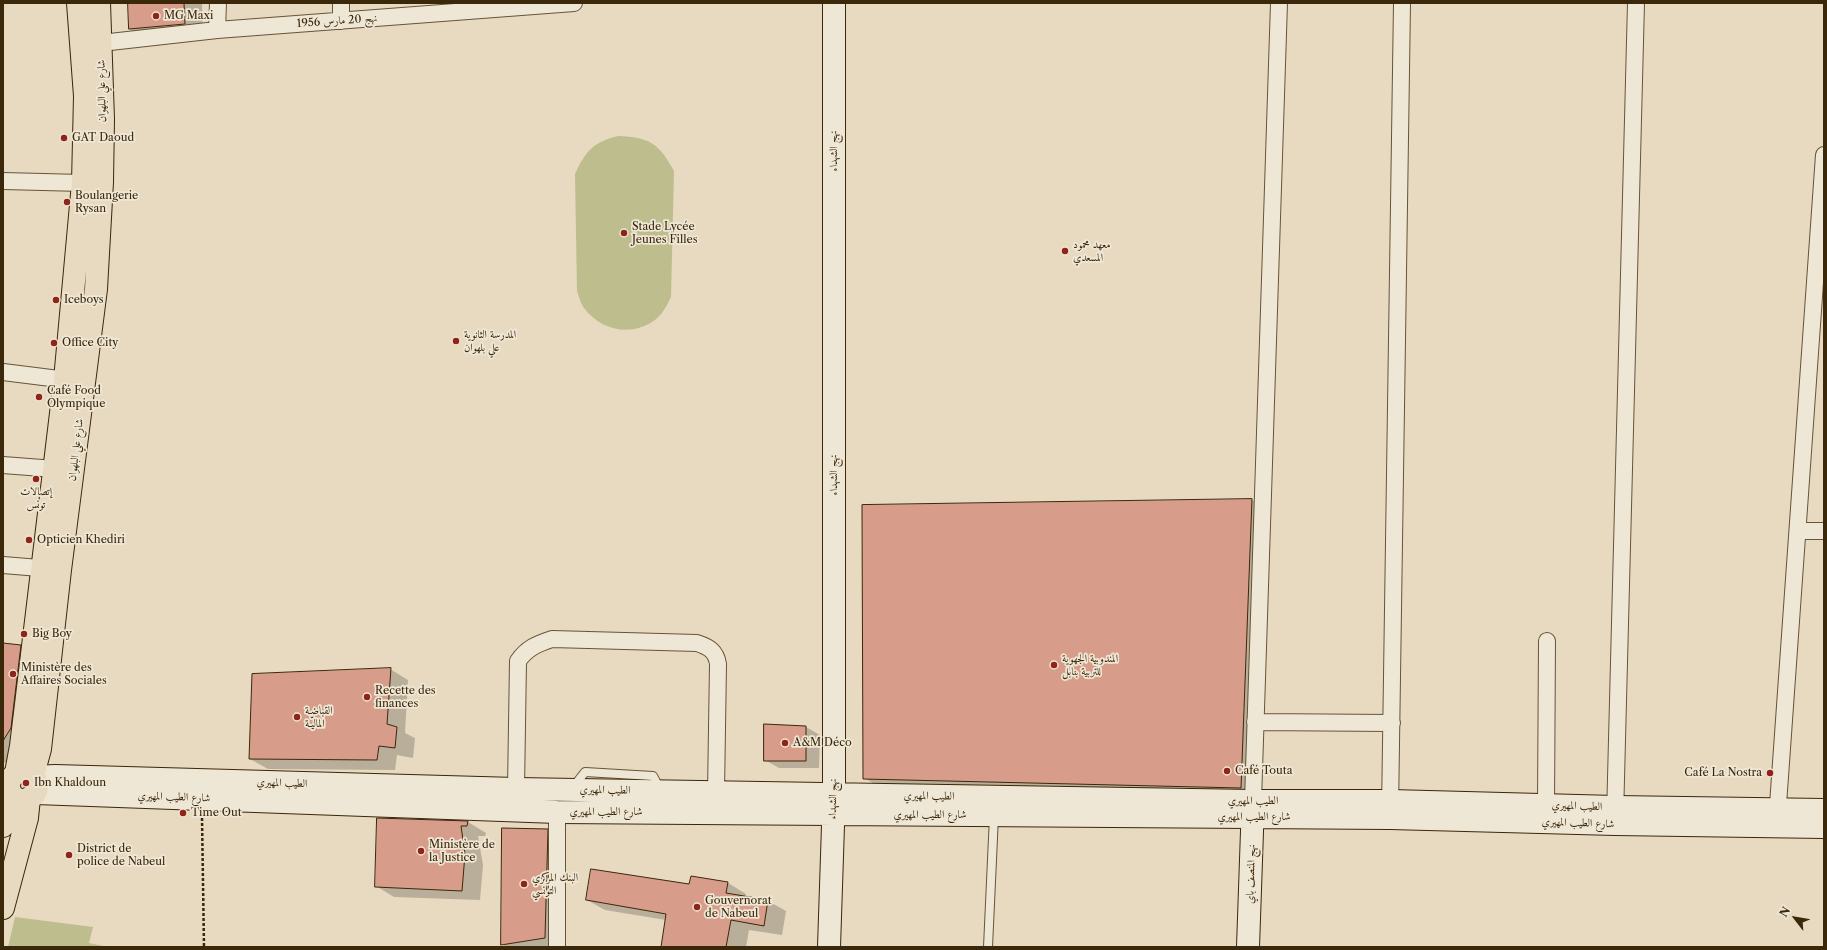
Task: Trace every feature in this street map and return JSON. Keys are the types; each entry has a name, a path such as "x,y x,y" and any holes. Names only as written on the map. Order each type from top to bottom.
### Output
{"main road":[{"name":"شارع علي البلهوان","path":"3,908 26,818 22,784 21,746 51,569 75,381 85,96 78,3"},
{"name":"شارع علي البلهوان","path":"51,569 54,469 96,289 102,182 103,119 99,3"},
{"name":"شارع علي البلهوان","path":"3,826 22,784"}],"street":[{"path":"217,30 218,3"},
{"path":"341,3 341,21"},
{"name":"نهج 20 مارس 1956","path":"101,43 217,30 341,21 455,8 574,3"},
{"name":"نهج الشهداء","path":"829,947 834,804 834,3"},
{"path":"1252,809 1279,3"},
{"path":"1390,809 1402,3"},
{"path":"1615,816 1636,3"},
{"path":"1824,154 1778,818 1824,810"},
{"path":"3,181 83,183"},
{"path":"3,372 75,381"},
{"path":"3,465 54,469"},
{"path":"1798,530 1824,531"},
{"path":"3,564 51,569"},
{"path":"516,789 518,661 527,650 536,644 552,639 697,644 706,646 713,651 717,657 718,664 716,792"},
{"path":"1546,805 1547,641"},
{"path":"1255,722 1392,723"},
{"name":"الطيب المهيري","path":"22,784 55,776 516,789 716,792 834,804 1252,809"},
{"name":"شارع الطيب المهيري","path":"22,784 201,798 557,812 834,804 994,815 1252,809 1390,809 1615,816 1778,818 1824,827"},
{"name":"الطيب المهيري","path":"1390,809 1546,805 1615,816"},
{"name":"نهج المنصف باي","path":"1248,947 1252,809"},
{"path":"557,812 557,947"}],"lane":[{"path":"988,947 994,815"}],"path":[{"path":"201,798 204,947"}],"shaded area":[{"name":"Stade Lycée Jeunes Filles","path":"618,136 638,138 652,143 669,161 674,171 671,297 658,318 637,329 627,330 608,326 591,316 583,306 577,291 575,174 582,160 591,149 602,141"},
{"path":"15,917 93,927 89,943 108,947 8,947"}],"building":[{"name":"MG Maxi","path":"128,3 184,3 185,24 129,29"},
{"name":"المندوبية الجهوية للتربية بنابل","path":"1252,499 1241,788 863,779 862,505"},
{"name":"Ministère des Affaires Sociales","path":"3,643 21,645 11,728 3,741"},
{"name":"القباضـة الماليّـة","path":"391,668 387,724 397,727 395,748 379,746 377,760 249,759 252,674"},
{"name":"A&M Déco","path":"764,724 806,726 806,761 764,761"},
{"name":"Ministère de la Justice","path":"377,818 468,821 467,826 461,826 465,854 462,891 375,887"},
{"name":"البنك المركزي التونسي","path":"502,828 548,829 545,938 501,945"},
{"name":"Gouvernorat de Nabeul","path":"591,869 689,884 691,876 728,882 726,893 768,900 764,926 731,920 726,947 661,947 666,914 586,900"}],"place":[{"name":"MG Maxi","path":"156,16"},
{"name":"GAT Daoud","path":"64,138"},
{"name":"Boulangerie Rysan","path":"67,202"},
{"name":"Stade Lycée Jeunes Filles","path":"624,233"},
{"name":"معهد محمود المسعدي","path":"1065,251"},
{"name":"Iceboys","path":"56,300"},
{"name":"المدرسة الثانوية علي بلهوان","path":"456,341"},
{"name":"Office City","path":"54,343"},
{"name":"Café Food Olympique","path":"39,397"},
{"name":"إتصالات تونس","path":"36,479"},
{"name":"Opticien Khediri","path":"29,540"},
{"name":"Big Boy","path":"24,634"},
{"name":"المندوبية الجهوية للتربية بنابل","path":"1054,665"},
{"name":"Ministère des Affaires Sociales","path":"13,674"},
{"name":"Recette des finances","path":"367,697"},
{"name":"القباضـة الماليّـة","path":"297,717"},
{"name":"A&M Déco","path":"785,743"},
{"name":"Café Touta","path":"1227,771"},
{"name":"Café La Nostra","path":"1770,773"},
{"name":"Ibn Khaldoun","path":"26,783"},
{"name":"Time Out","path":"183,813"},
{"name":"Ministère de la Justice","path":"421,851"},
{"name":"District de police de Nabeul","path":"69,855"},
{"name":"البنك المركزي التونسي","path":"524,884"},
{"name":"Gouvernorat de Nabeul","path":"697,907"}]}
